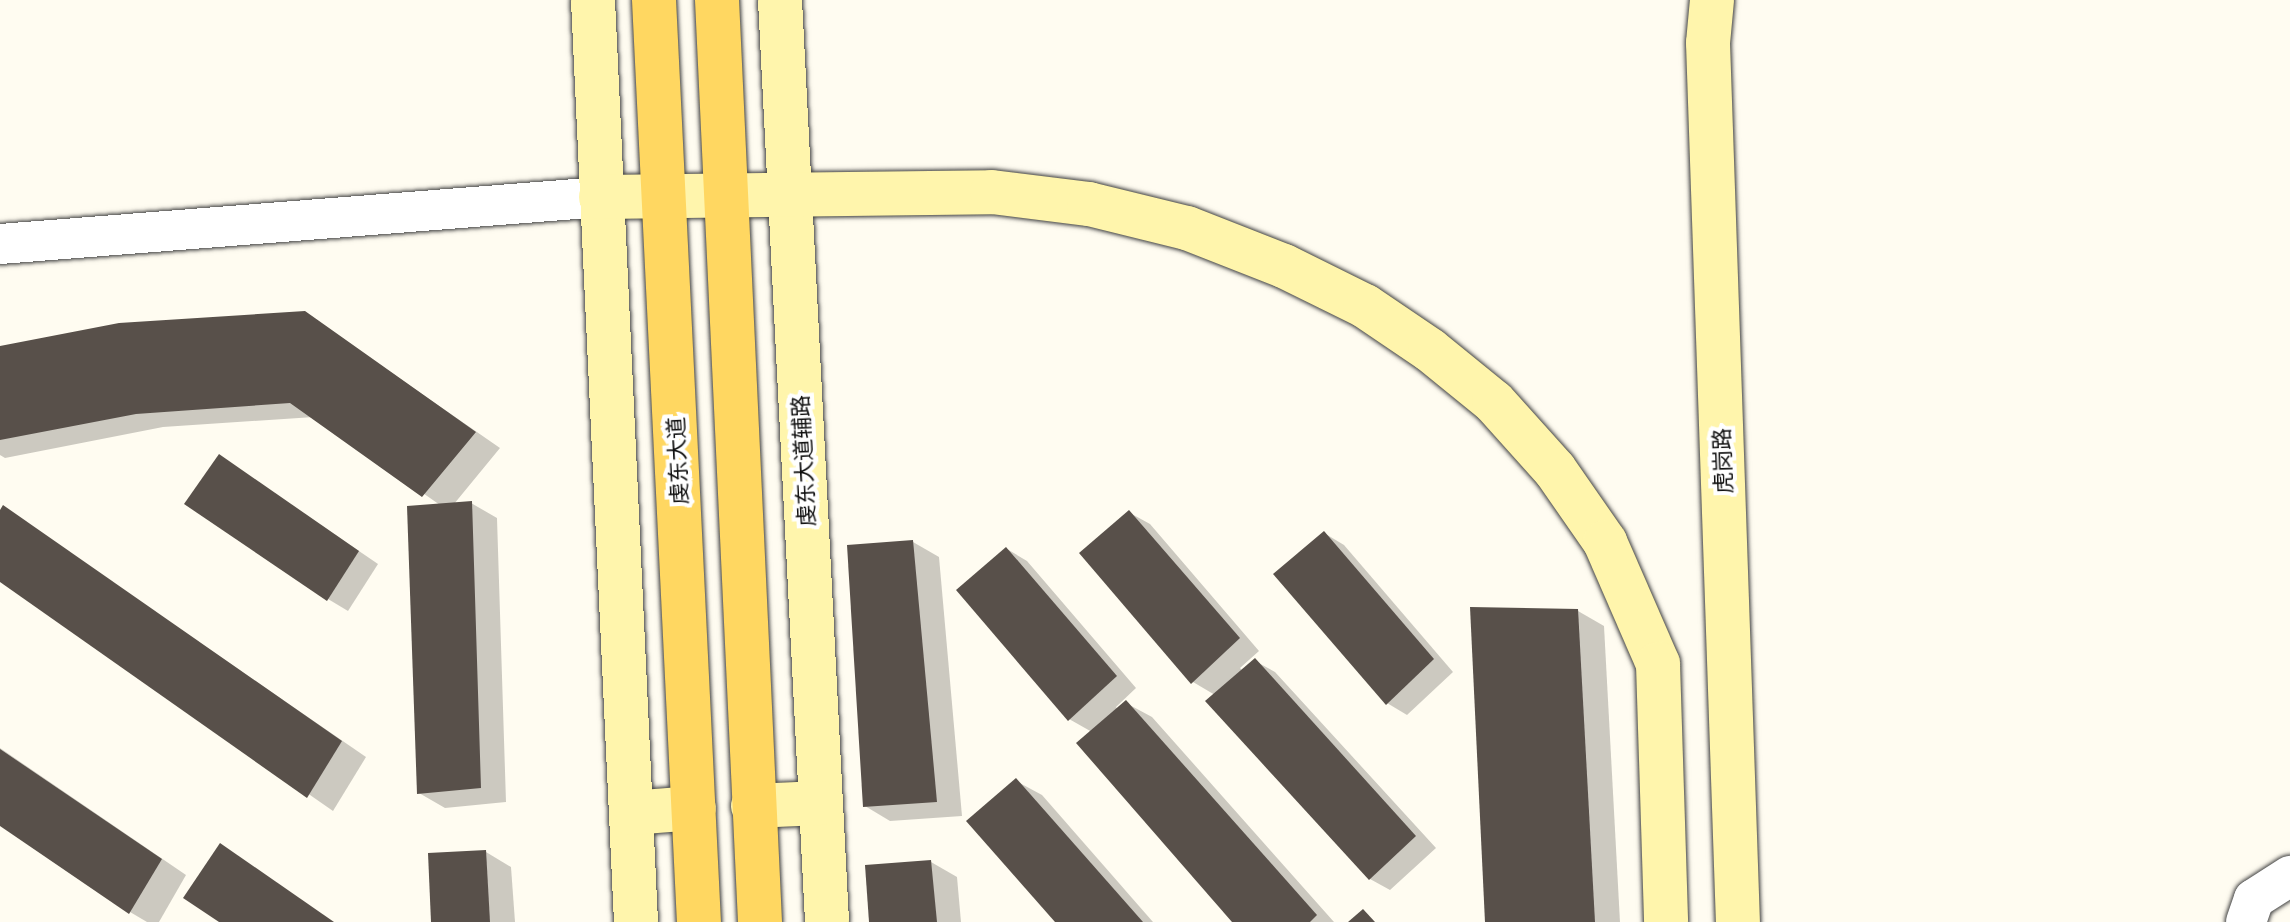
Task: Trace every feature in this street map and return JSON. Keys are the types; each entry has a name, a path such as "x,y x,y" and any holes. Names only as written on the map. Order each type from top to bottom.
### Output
{"main road":[{"name":"虔东大道","path":"654,0 699,922"},
{"path":"717,0 760,922"}],"street":[{"path":"593,0 636,922"},
{"name":"虔东大道辅路","path":"780,0 827,922"},
{"name":"虎岗路","path":"1712,0 1708,43 1738,922"},
{"path":"0,244 601,197 992,192 1089,204 1187,228 1284,266 1365,306 1430,350 1494,402 1555,470 1605,542 1658,664 1666,922"},
{"path":"753,806 820,803"},
{"path":"631,813 694,808"},
{"path":"2246,922 2254,899 2290,876"}],"building":[{"path":"305,311 476,432 422,497 290,403 136,414 0,440 0,346 119,323"},
{"path":"219,454 359,551 327,601 184,504"},
{"path":"472,501 481,788 417,794 407,506"},
{"path":"3,505 342,741 307,798 0,582 0,510"},
{"path":"1129,510 1240,638 1191,684 1079,553"},
{"path":"1324,531 1434,659 1386,705 1273,574"},
{"path":"913,540 937,802 863,807 847,545"},
{"path":"1006,547 1117,676 1068,721 956,590"},
{"path":"1470,607 1578,609 1595,922 1485,922"},
{"path":"1255,658 1416,836 1369,880 1205,701"},
{"path":"1126,700 1317,915 1310,922 1232,922 1076,743"},
{"path":"0,749 162,859 129,914 0,826"},
{"path":"1016,778 1143,922 1055,922 966,821"},
{"path":"220,843 334,922 219,922 183,898"},
{"path":"486,850 490,922 431,922 428,853"},
{"path":"931,860 937,922 869,922 865,865"},
{"path":"1363,909 1375,922 1348,922"}]}
